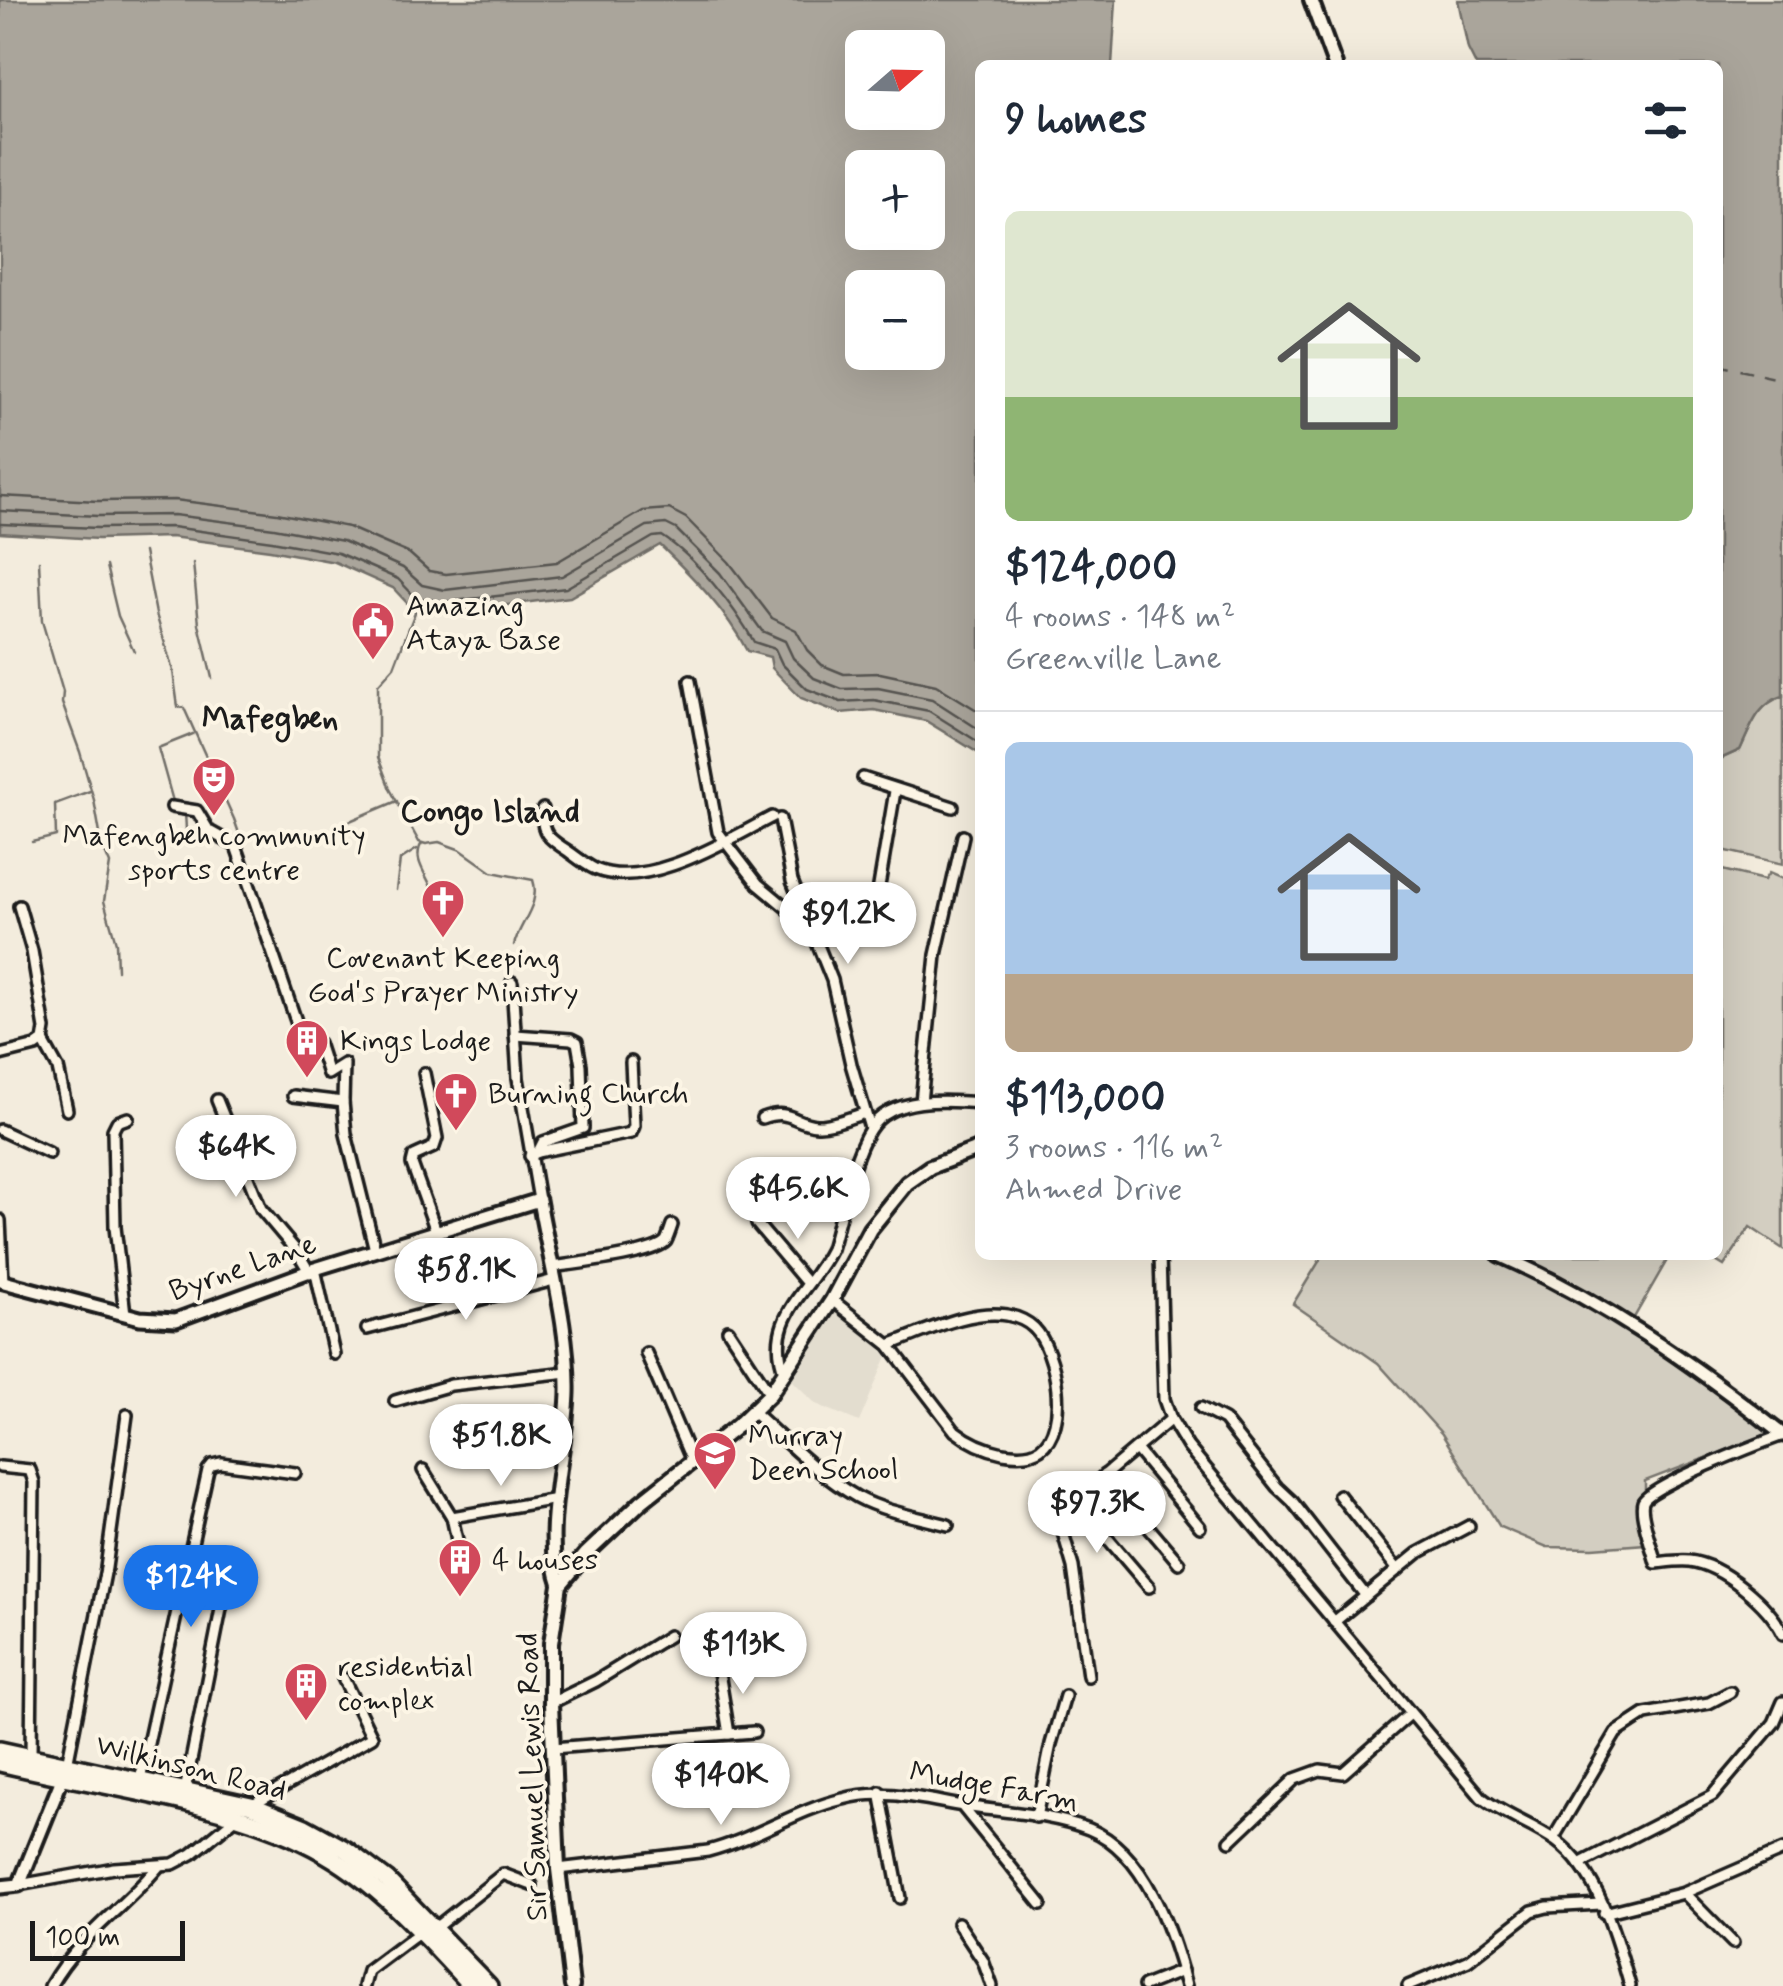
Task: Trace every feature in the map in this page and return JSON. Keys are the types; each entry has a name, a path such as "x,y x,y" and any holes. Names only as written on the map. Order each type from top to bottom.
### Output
{"main road":[{"path":"1312,0 1333,60"},
{"path":"560,1584 641,1502 770,1394 832,1300 870,1229 907,1183 930,1167 975,1150"},
{"name":"Sir Samuel Lewis Road","path":"560,1584 551,1643 551,1703 558,1869 572,1986"},
{"name":"Wilkinson Road","path":"0,1750 30,1756 65,1772 237,1817 304,1842 428,1930 489,1986"},
{"name":"Wilkinson Road","path":"0,1763 140,1780 251,1805 305,1827 347,1850 387,1880 470,1986"}],"street":[{"path":"690,681 718,832 758,884 809,926"},
{"path":"863,778 952,807"},
{"path":"802,910 872,910 895,791"},
{"path":"172,808 196,811 209,831 236,846 298,1024 318,1043 328,1074 344,1064 343,1102 351,1162 375,1250"},
{"path":"543,809 541,822 546,836 595,869 648,870 725,843 776,818 802,910 832,980 870,1128 831,1248 785,1320 778,1350 785,1374"},
{"path":"921,1102 936,955 963,836"},
{"path":"19,906 36,976 45,1029 43,1041 58,1068 67,1110"},
{"path":"512,982 518,1078 534,1154 568,1372 553,1558 560,1584"},
{"path":"516,1036 570,1039 577,1042 580,1050 583,1128 543,1142 534,1154"},
{"path":"0,1055 43,1041"},
{"path":"534,1154 631,1133 631,1062"},
{"path":"424,1073 437,1138 434,1147 414,1156 412,1164 436,1230"},
{"path":"293,1096 343,1102"},
{"path":"218,1100 262,1209 313,1271 334,1354"},
{"path":"870,1128 890,1114 921,1102 975,1103"},
{"path":"762,1118 778,1112 816,1125 865,1113"},
{"path":"125,1314 115,1227 113,1130 117,1122 128,1118"},
{"path":"0,1130 49,1153"},
{"name":"Byrne Lane","path":"2,1282 157,1321 176,1320 375,1250 539,1200"},
{"path":"776,1207 756,1219 756,1224 806,1282"},
{"path":"0,1220 2,1282"},
{"path":"368,1329 553,1273 656,1247 667,1240 672,1226"},
{"path":"1160,1260 1162,1380 1171,1419 1188,1447 1482,1798 1500,1813 1553,1839 1580,1864 1602,1908 1630,1986"},
{"path":"1509,1260 1606,1308 1783,1435"},
{"path":"832,1300 889,1345 955,1431 969,1442 1017,1454 1040,1449 1048,1441 1057,1414 1057,1386 1044,1340 1022,1319 988,1314 889,1345"},
{"path":"728,1330 770,1394"},
{"path":"646,1354 692,1460"},
{"path":"395,1401 452,1385 568,1372"},
{"path":"1201,1408 1224,1420 1366,1596"},
{"path":"753,1412 859,1498 948,1524"},
{"path":"19,1886 65,1772 106,1568 127,1416"},
{"path":"1088,1676 1062,1511 1171,1419"},
{"path":"1783,1435 1687,1474 1647,1497 1642,1508 1656,1563 1688,1561 1718,1573 1759,1600 1775,1617 1783,1634"},
{"path":"1136,1449 1200,1527"},
{"path":"140,1780 208,1470 212,1465 296,1473"},
{"path":"0,1468 30,1470 34,1482 30,1756"},
{"path":"423,1470 452,1518 465,1577"},
{"path":"1104,1475 1180,1563"},
{"path":"1339,1495 1398,1570"},
{"path":"452,1518 558,1499"},
{"path":"1075,1500 1149,1588"},
{"path":"1334,1622 1418,1553 1469,1526"},
{"path":"185,1791 222,1604 240,1588 245,1566"},
{"path":"551,1703 596,1681 669,1636"},
{"path":"718,1666 729,1734"},
{"path":"251,1805 372,1737 343,1678"},
{"path":"1553,1839 1616,1733 1645,1714 1709,1703 1730,1692"},
{"path":"1036,1817 1050,1744 1065,1696"},
{"path":"1580,1864 1712,1796 1774,1723 1783,1702"},
{"path":"1230,1841 1295,1779 1320,1770 1343,1773 1410,1714"},
{"path":"553,1748 754,1732"},
{"path":"558,1869 708,1851 732,1845 817,1807 880,1792 900,1898"},
{"name":"Mudge Farm","path":"880,1792 1036,1817 1090,1830 1117,1848 1159,1904 1186,1986"},
{"path":"961,1805 1041,1904"},
{"path":"0,1886 114,1868 158,1867 183,1860 237,1817"},
{"path":"1408,1986 1468,1961 1532,1911 1602,1908 1684,1894 1783,1850"},
{"path":"50,1986 78,1944 124,1904 158,1867"},
{"path":"364,1986 368,1971 503,1874 532,1885"},
{"path":"1684,1894 1733,1942"},
{"path":"958,1923 983,1961 992,1986"},
{"path":"1144,1986 1182,1970"}],"shaded area":[{"path":"1783,696 1783,864 1723,850 1723,758 1740,750 1761,711"},
{"path":"1723,870 1764,880 1769,873 1783,879 1783,1249 1750,1227 1724,1266 1714,1260 1723,1260"},
{"path":"1320,1260 1667,1260 1627,1330 1771,1433 1645,1481 1645,1544 1547,1547 1500,1527 1442,1434 1378,1363 1293,1304"},
{"path":"835,1313 864,1332 887,1356 859,1422 816,1404 792,1380"}],"water":[{"path":"0,0 1116,0 1112,60 975,60 975,751 926,721 874,710 840,713 801,698 772,668 770,657 747,651 719,608 660,545 570,597 445,613 410,606 393,588 335,562 171,537 98,539 0,533"},
{"path":"1458,0 1783,0 1783,696 1761,711 1740,750 1723,758 1723,60 1474,60"}],"waterway":[{"path":"144,552 178,707 184,708 249,862"},
{"path":"39,561 42,621 110,864 104,901 116,943 117,970"},
{"path":"193,563 199,624 212,678"},
{"path":"106,566 118,616 134,651"},
{"path":"417,607 394,667 378,685 378,757 390,789 419,842 439,842 461,850 492,872 533,880 532,905 514,945"},
{"path":"174,805 158,748 193,734"},
{"path":"32,842 56,836 55,804 90,791"},
{"path":"345,823 397,801"},
{"path":"185,812 186,830"},
{"path":"422,843 419,861 437,893"},
{"path":"396,890 400,860 417,849"}],"ferry route":[{"path":"1723,366 1783,380"}],"place":[{"name":"Amazing Ataya Base","path":"373,661"},
{"name":"Mafengbeh community sports centre","path":"214,817"},
{"name":"Covenant Keeping God's Prayer Ministry","path":"443,939"},
{"name":"Kings Lodge","path":"307,1079"},
{"name":"Burning Church","path":"456,1132"},
{"name":"Murray Deen School","path":"715,1491"},
{"name":"4 houses","path":"460,1598"},
{"name":"residential complex","path":"306,1722"}],"district":[{"name":"Mafegben","path":"270,719"},
{"name":"Congo Island","path":"490,812"}]}
